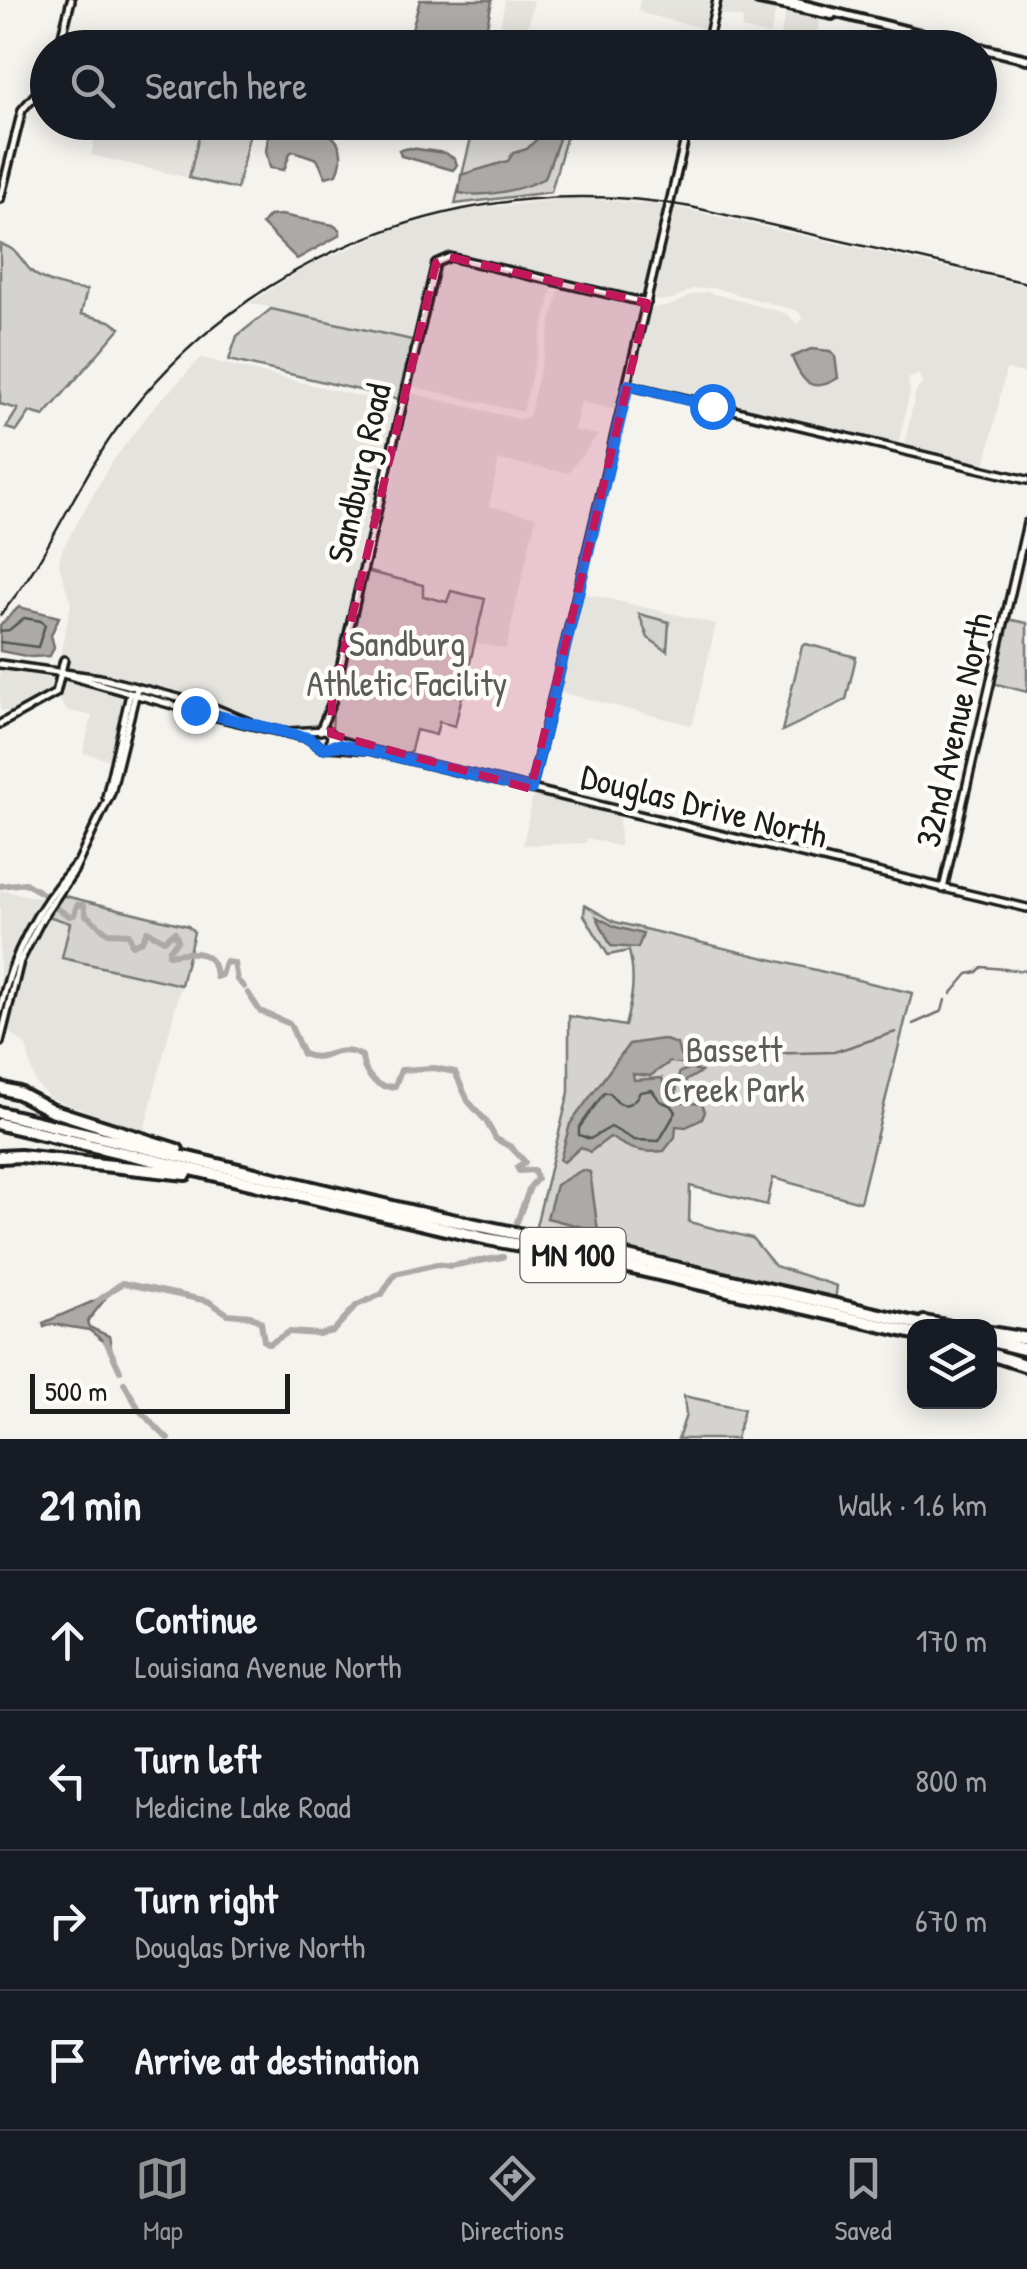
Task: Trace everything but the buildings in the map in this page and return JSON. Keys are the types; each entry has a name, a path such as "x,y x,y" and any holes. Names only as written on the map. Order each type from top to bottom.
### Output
{"highway":[{"path":"0,1088 51,1110 219,1166"},
{"name":"MN 100","path":"1,1117 907,1322"},
{"name":"MN 100","path":"1,1117 232,1179 907,1332"},
{"path":"0,1157 232,1179"},
{"path":"895,1319 907,1321"},
{"path":"997,1334 1027,1339"},
{"path":"997,1343 1027,1350"},
{"path":"997,1354 1027,1363"}],"main road":[{"path":"758,0 899,30"},
{"path":"785,0 838,16"},
{"path":"997,53 1027,60"}],"street":[{"path":"64,30 72,0"},
{"path":"710,30 717,0"},
{"path":"0,199 22,110 30,101"},
{"path":"531,789 685,140"},
{"name":"Sandburg Road","path":"320,731 332,702 432,270 440,259 450,257 647,302"},
{"path":"628,385 1027,480"},
{"name":"32nd Avenue North","path":"942,889 1027,523"},
{"path":"0,724 56,693 64,660 48,672"},
{"name":"Douglas Drive North","path":"0,664 85,674 288,732 322,748 369,750"},
{"path":"0,1042 20,961 77,863 106,798 134,691"},
{"name":"Sandburg Road","path":"331,734 332,702"},
{"path":"316,744 320,731"},
{"name":"Douglas Drive North","path":"288,732 320,731 369,750 1027,908"},
{"path":"328,746 331,734"},
{"path":"0,1009 15,955 26,932 77,863"}],"highlighted area":[{"path":"450,257 647,303 531,789 331,734 332,702 436,263"}],"shaded area":[{"path":"505,0 534,0 527,30 500,28"},
{"path":"640,0 713,0 707,29 645,14 638,10"},
{"path":"723,0 777,6 771,30 742,29 743,19 720,14"},
{"path":"787,9 820,16 818,30 782,30"},
{"path":"94,140 198,140 189,178 91,155"},
{"path":"572,198 665,205 642,296 447,253 429,266 412,340 250,303 304,268 394,229 465,210"},
{"path":"674,207 1027,286 1027,374 1006,369 985,467 904,446 916,391 923,383 918,374 908,379 910,392 895,445 637,384 634,379 651,308 673,305 690,295 707,292 788,314 797,324 803,319 798,311 715,288 693,289 673,299 656,301 653,296"},
{"path":"449,260 553,286 523,412 410,386 436,268"},
{"path":"564,286 641,306 618,410 581,402 574,430 598,435 568,473 499,460 489,506 536,517 506,649 474,643 484,599 448,602 422,596 365,571 407,395 519,419 529,416 559,289"},
{"path":"201,358 399,406 331,696 320,728 300,730 58,665 71,604 59,564 61,552 109,466 154,407"},
{"path":"583,593 716,624 691,725 559,692"},
{"path":"0,668 55,676 59,681 55,691 14,714 0,710"},
{"path":"68,679 125,698 111,760 83,753 92,716 66,710 57,696"},
{"path":"533,795 619,814 620,847 587,838 586,843 523,845"},
{"path":"0,890 45,899 20,939 0,993"},
{"path":"45,915 70,923 63,958 181,985 144,1131 50,1098 35,1082 26,1045 5,1029 17,976"}],"green space":[{"path":"198,140 248,140 237,189 189,178"},
{"path":"471,140 565,140 551,192 455,204"},
{"path":"0,244 15,251 43,279 87,290 81,314 110,321 120,328 44,416 30,412 17,431 6,428 18,409 0,404"},
{"path":"271,309 412,340 398,399 229,360 237,336"},
{"name":"Sandburg Athletic Facility","path":"365,571 423,585 423,596 447,602 451,591 485,599 455,726 439,722 436,735 416,730 410,754 341,739 332,731 333,710"},
{"path":"639,614 669,622 667,651 648,638"},
{"path":"1007,619 1027,623 1027,692 993,683"},
{"path":"802,646 856,657 846,700 782,731"},
{"path":"61,895 188,926 194,932 181,985 62,958 70,923 45,915"},
{"name":"Bassett Creek Park","path":"585,905 615,922 912,993 860,1202 773,1178 767,1205 690,1186 689,1222 752,1238 775,1266 837,1286 835,1300 534,1234 569,1092 569,1016 625,1026 631,998 629,951 608,955 584,915"},
{"path":"684,1396 744,1409 736,1439 678,1439 686,1415"}],"water":[{"path":"420,0 492,0 486,30 412,30"},
{"path":"268,140 335,140 341,161 337,174 326,177 317,159 294,151 284,170 270,168"},
{"path":"536,140 559,140 545,178 504,192 459,193 461,175 508,161 513,153 527,149"},
{"path":"399,150 445,153 457,165 453,170 401,156"},
{"path":"269,216 333,225 340,235 297,259 262,224"},
{"path":"811,349 830,351 835,356 838,378 821,385 804,379 792,357"},
{"path":"19,607 59,617 51,635 54,647 50,656 0,651 0,625"},
{"path":"597,917 643,934 638,948 611,946"},
{"path":"662,1039 677,1044 682,1063 670,1062 650,1076 633,1074 634,1080 662,1078 666,1094 672,1096 680,1072 691,1068 701,1072 677,1086 676,1092 681,1102 702,1104 702,1119 686,1127 676,1126 675,1137 664,1151 636,1150 610,1137 590,1152 581,1147 564,1162 560,1160 570,1124 629,1044"},
{"path":"582,1170 590,1172 598,1231 547,1218 556,1185"},
{"path":"103,1297 87,1322 89,1327 109,1336 111,1347 89,1330 52,1324 44,1327 43,1323"}],"waterway":[{"path":"0,886 25,883 45,895"},
{"path":"55,907 69,916 74,915 77,905 84,905 86,915 108,933 129,934 132,945 142,941 147,931 164,940 175,932 178,940 169,955 200,954 211,961 216,977 221,975 225,962 234,963 237,980 244,987"},
{"path":"951,994 968,974 982,967 1027,971"},
{"path":"248,993 260,1011 290,1024 303,1054 318,1057 353,1052 362,1056 376,1083 395,1086 401,1070 434,1068 455,1072 468,1101 496,1139 511,1147 525,1162 517,1167 519,1171 534,1170 537,1179 517,1222"},
{"path":"913,1024 942,1011 945,1000"},
{"path":"728,1062 762,1054 834,1052 896,1032"},
{"path":"673,1060 728,1062"},
{"path":"98,1301 122,1283 208,1301 228,1314 250,1316 261,1322 264,1341 269,1344 289,1332 333,1331 357,1305 382,1294 395,1274 437,1264 450,1266 503,1257"},
{"path":"106,1341 120,1371"},
{"path":"124,1383 140,1411 168,1439"}],"railway":[{"path":"0,615 32,571 116,430 170,367 231,313 298,269 371,236 448,212 528,200 609,198 691,207 1027,283"}],"route":[{"path":"195,710 288,732 308,738 322,748 339,745 369,750 531,789 628,385 712,406"}]}
